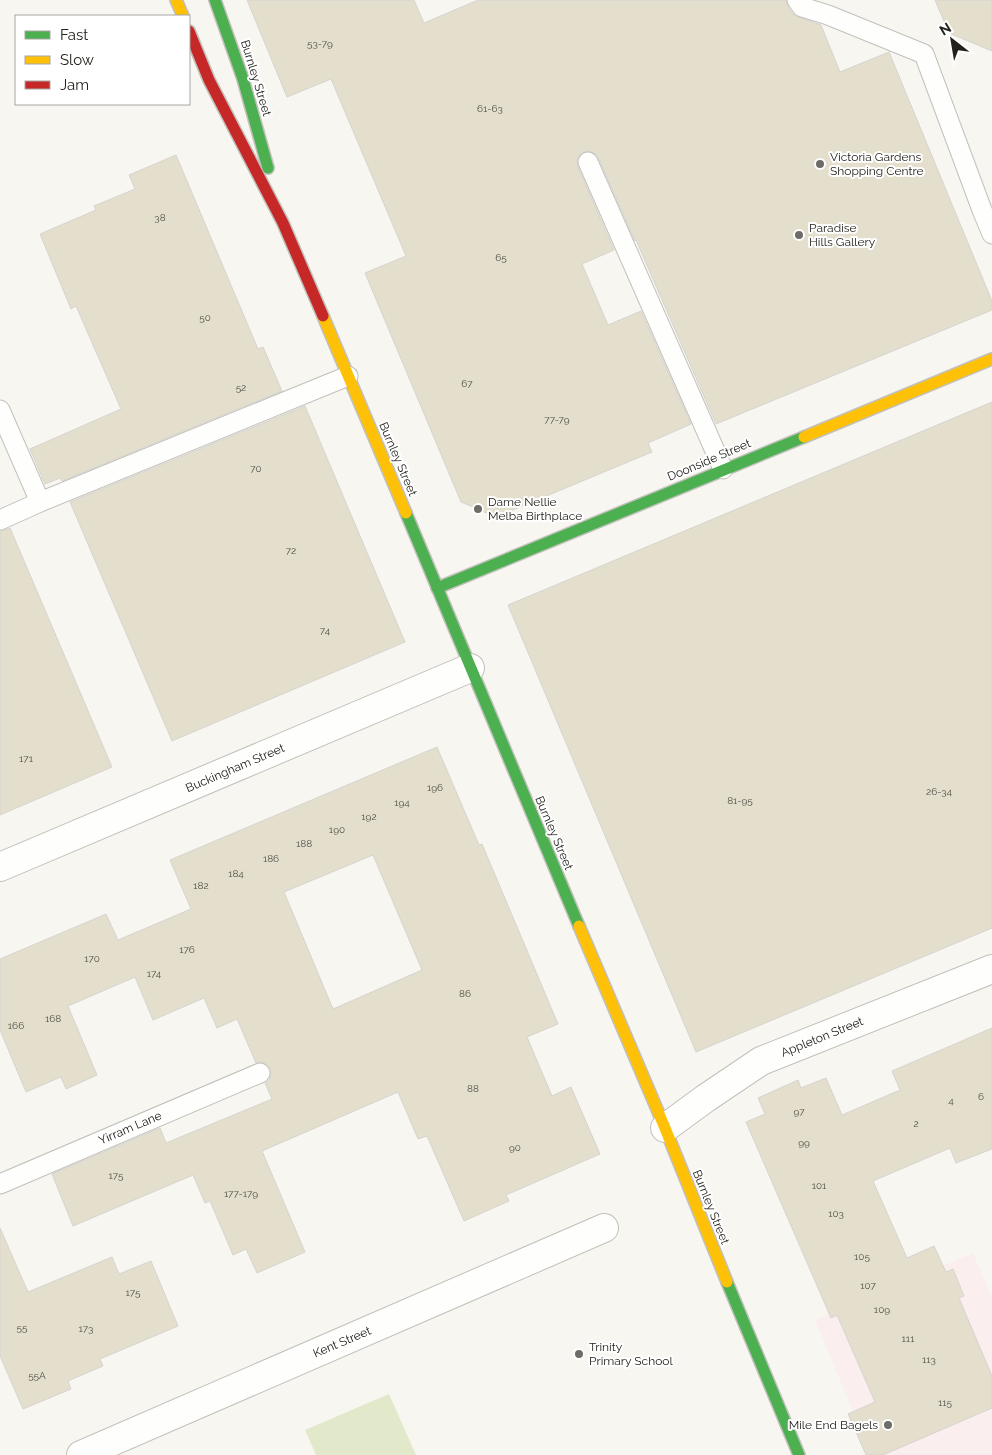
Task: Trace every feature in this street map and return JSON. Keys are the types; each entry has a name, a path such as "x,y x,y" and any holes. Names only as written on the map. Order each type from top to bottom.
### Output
{"main road":[{"path":"176,0 182,15"},
{"name":"Burnley Street","path":"215,0 243,79 283,223"},
{"name":"Burnley Street","path":"190,33 209,80 283,223 665,1128 753,1347 799,1455"},
{"name":"Doonside Street","path":"437,588 992,358"}],"street":[{"name":"Buckingham Street","path":"0,867 470,668"},
{"name":"Appleton Street","path":"665,1128 760,1062 992,969"},
{"name":"Kent Street","path":"81,1455 604,1228"}],"lane":[{"path":"796,0 802,7 828,15 924,54 992,234"},
{"path":"588,162 723,469"},
{"path":"0,520 348,376"},
{"path":"0,410 40,502"},
{"name":"Yirram Lane","path":"0,1184 260,1073"}],"shaded area":[{"path":"973,1253 992,1297 992,1455 871,1455 815,1320"}],"green space":[{"path":"389,1394 416,1455 316,1455 305,1430"}],"building":[{"path":"247,0 414,0 424,23 478,0 786,0 793,14 821,25 840,72 889,52 992,301 992,310 716,424 598,157 589,151 584,152 577,161 578,167 614,250 582,264 608,325 641,311 691,424 648,443 652,452 496,517 461,502 365,273 406,256 331,79 287,97"},
{"path":"935,0 992,0 992,51 949,33"},
{"path":"176,155 258,349 263,347 282,391 62,481 60,478 45,484 30,449 121,409 76,306 71,309 40,234 96,210 94,206 135,189 129,175"},
{"path":"992,402 992,928 696,1052 508,605"},
{"path":"305,406 405,642 172,741 70,502"},
{"path":"10,528 112,767 0,815 0,531"},
{"path":"437,747 479,845 482,844 558,1024 527,1037 552,1096 571,1087 600,1154 506,1195 509,1201 464,1221 427,1136 418,1139 398,1092 262,1151 305,1252 257,1273 246,1249 233,1255 210,1201 205,1203 193,1175 73,1226 52,1174 160,1128 166,1143 272,1099 265,1083 271,1075 270,1069 262,1062 256,1063 237,1019 217,1028 204,998 153,1020 135,977 68,1006 97,1075 66,1089 61,1077 26,1092 0,1030 0,959 106,914 118,940 191,909 170,860","holes":["373,855 422,970 333,1009 284,892"]},
{"path":"992,1028 992,1149 956,1163 950,1148 873,1181 907,1258 934,1246 946,1272 953,1269 964,1296 959,1298 992,1376 992,1408 883,1455 866,1455 848,1414 875,1402 837,1315 831,1318 746,1122 765,1114 758,1098 798,1080 801,1088 826,1078 842,1115 900,1090 892,1071"},
{"path":"0,1228 28,1292 112,1257 119,1274 151,1261 178,1326 100,1359 103,1366 68,1381 71,1389 23,1409 0,1356"}],"traffic: fast":[{"path":"215,0 243,79 268,168"},
{"path":"437,588 804,437"},
{"path":"406,513 579,926"},
{"path":"727,1282 799,1455"}],"traffic: slow":[{"path":"176,0 183,15"},
{"path":"323,316 406,513"},
{"path":"804,437 992,359"},
{"path":"579,926 665,1128 727,1282"}],"traffic: jam":[{"path":"190,33 209,80 283,223 323,316"}],"place":[{"name":"Victoria Gardens Shopping Centre","path":"820,164"},
{"name":"Paradise Hills Gallery","path":"799,235"},
{"name":"Dame Nellie Melba Birthplace","path":"478,509"},
{"name":"Trinity Primary School","path":"579,1354"},
{"name":"Mile End Bagels","path":"888,1425"}]}
